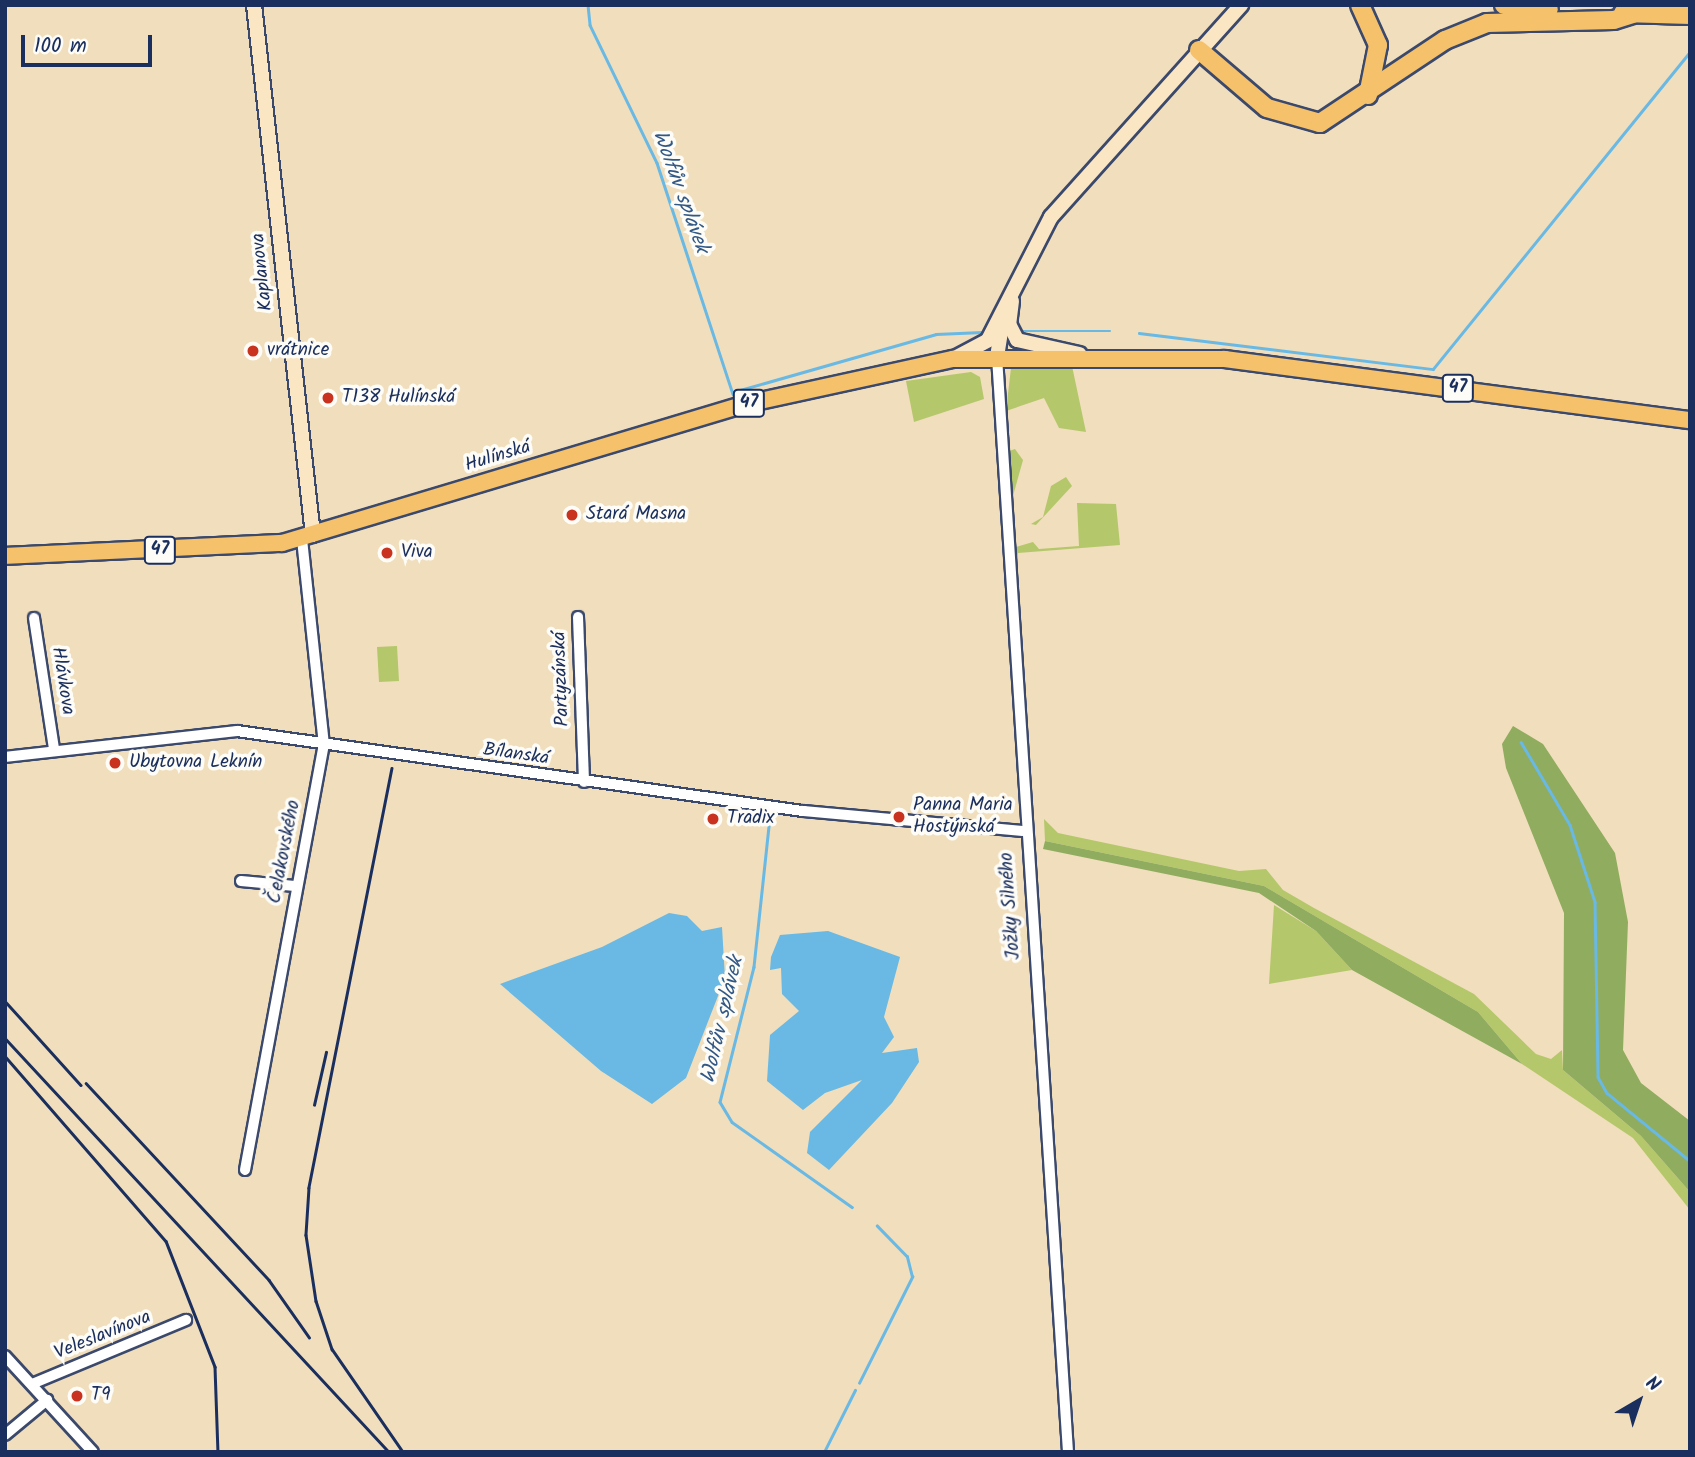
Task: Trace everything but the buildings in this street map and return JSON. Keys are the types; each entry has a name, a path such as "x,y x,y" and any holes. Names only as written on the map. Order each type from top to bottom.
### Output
{"highway":[{"path":"1360,5 1378,45 1368,95"},
{"path":"1504,5 1690,15"},
{"path":"1199,50 1267,108 1291,120 1320,123 1368,95 1445,40 1487,23 1614,20 1633,13"}],"main road":[{"name":"47","path":"997,357 1082,354 1289,365 1690,420"},
{"name":"Hulínská","path":"5,556 240,548 308,536 746,404 953,359 997,357"}],"street":[{"name":"Kaplanova","path":"254,5 308,536"},
{"path":"953,359 988,340 1019,273 1071,190 1241,5"},
{"path":"1019,273 1010,310 1011,332 1028,345 1082,354"},
{"path":"997,357 1019,273"},
{"name":"Jožky Silného","path":"997,357 1023,831 1068,1452"},
{"name":"Čelakovského","path":"245,1170 324,745 308,536"},
{"name":"Partyzánská","path":"578,617 584,782"},
{"name":"Hlávkova","path":"34,618 54,749"},
{"name":"Bílanská","path":"5,757 206,730 878,820 1023,831"},
{"path":"241,881 296,886"},
{"name":"Veleslavínova","path":"32,1384 186,1320"},
{"path":"5,1356 93,1452"},
{"path":"5,1435 47,1399"}],"green space":[{"path":"1072,366 1086,432 1059,428 1044,398 1006,411 1011,368"},
{"path":"971,372 980,377 984,399 914,422 906,381"},
{"path":"1015,449 1023,460 1011,503 1006,452"},
{"path":"1066,477 1072,486 1036,525 1031,524 1043,517 1051,486"},
{"path":"1077,503 1116,504 1120,545 1018,553 1017,599 1013,548 1033,542 1039,549 1079,546"},
{"path":"397,646 399,681 379,682 377,647"},
{"path":"1513,726 1543,744 1615,853 1628,922 1623,1050 1641,1083 1690,1121 1690,1192 1641,1136 1563,1070 1564,913 1506,768 1502,744"},
{"path":"1044,819 1058,833 1239,871 1266,869 1283,890 1474,994 1536,1054 1551,1059 1562,1050 1563,1070 1641,1136 1690,1192 1690,1210 1633,1138 1522,1064 1478,1012 1264,886 1045,841"},
{"path":"1045,841 1264,886 1478,1012 1522,1064 1352,970 1316,931 1259,893 1043,849"},
{"path":"1274,905 1316,931 1352,970 1269,984"}],"water":[{"path":"669,913 687,916 702,931 722,927 725,978 686,1078 652,1104 601,1071 500,984 602,947"},
{"path":"828,931 900,957 884,1017 894,1037 882,1053 917,1048 919,1062 892,1103 829,1170 807,1153 810,1132 862,1080 825,1093 803,1110 767,1081 770,1035 799,1011 782,994 781,968 770,970 771,957 780,935"}],"waterway":[{"name":"Wolfův splávek","path":"588,5 590,25 657,163 733,394"},
{"path":"1139,333 1433,369 1690,52"},
{"path":"1020,331 1110,331"},
{"path":"733,392 936,334 982,332"},
{"path":"1521,742 1570,825 1595,902 1598,1077 1607,1093 1690,1161"},
{"name":"Wolfův splávek","path":"770,817 754,967 720,1102 732,1122 852,1207"},
{"name":"Wolfův splávek","path":"859,1383 912,1277 907,1257 877,1226"},
{"name":"Wolfův splávek","path":"824,1452 855,1390"}],"railway":[{"path":"392,768 309,1188 306,1235 316,1301 332,1349 403,1452"},
{"path":"5,1001 81,1085"},
{"path":"5,1038 389,1452"},
{"path":"314,1105 326,1052"},
{"path":"5,1056 166,1241 215,1367 218,1452"},
{"path":"86,1083 269,1280 309,1337"}],"place":[{"name":"vrátnice","path":"253,351"},
{"name":"T138 Hulínská","path":"328,398"},
{"name":"Stará Masna","path":"572,515"},
{"name":"Viva","path":"387,553"},
{"name":"Ubytovna Leknín","path":"115,763"},
{"name":"Panna Maria Hostýnská","path":"899,817"},
{"name":"Tradix","path":"713,819"},
{"name":"T9","path":"77,1396"}]}
